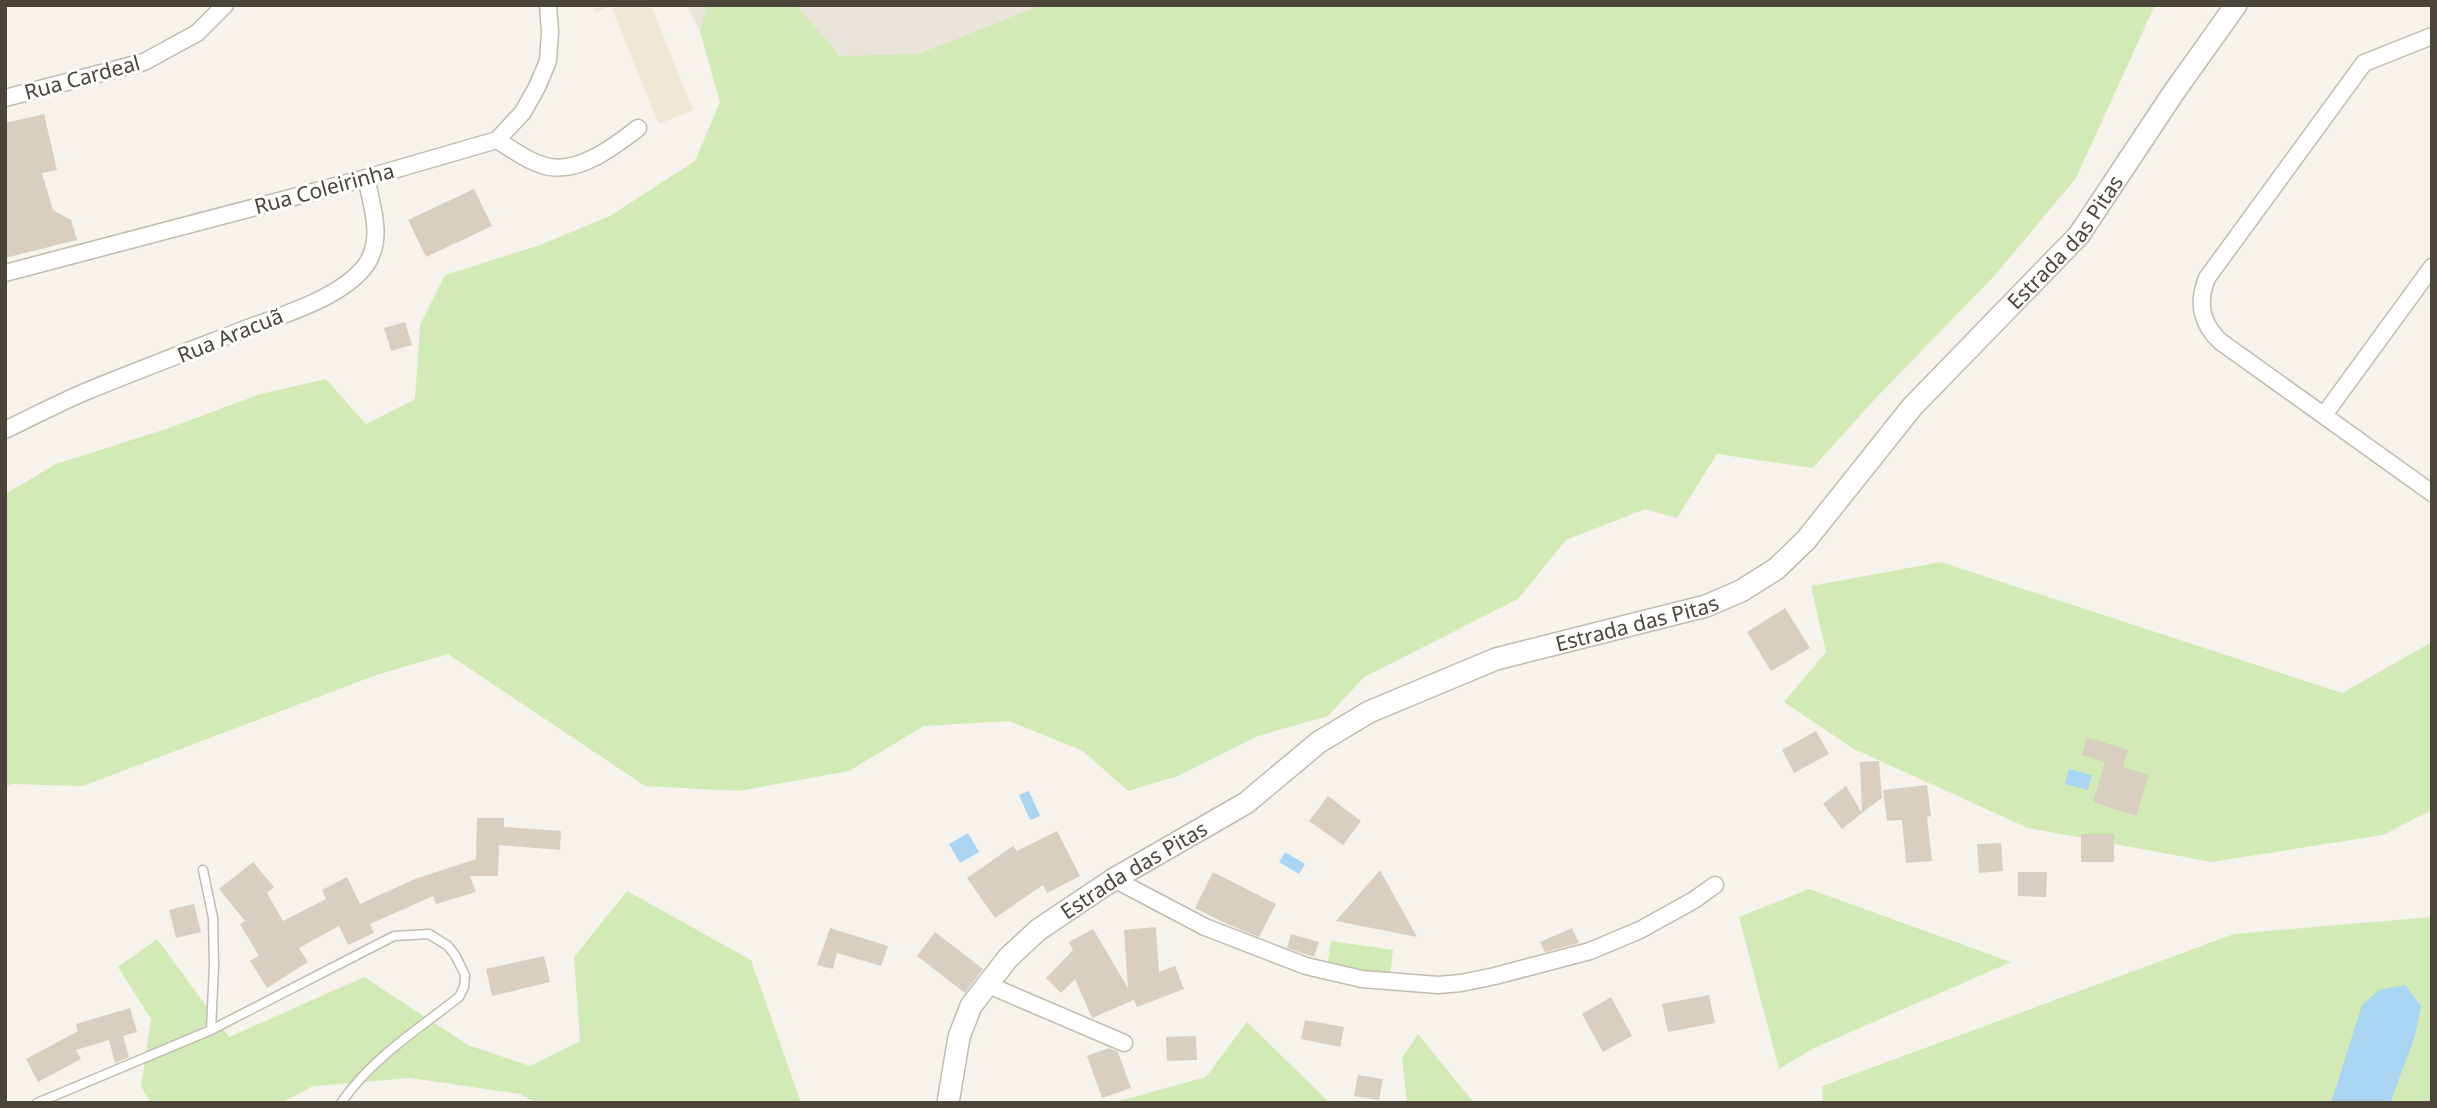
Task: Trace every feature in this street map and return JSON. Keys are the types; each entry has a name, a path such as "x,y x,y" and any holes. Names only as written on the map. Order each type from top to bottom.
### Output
{"street":[{"name":"Rua Cardeal","path":"5,98 144,62 197,33 225,5"},
{"path":"548,5 548,61 523,112 497,140 548,167 568,167 591,159 638,128"},
{"name":"Estrada das Pitas","path":"948,1103 959,1037 971,1006 1008,958 1038,930 1114,879 1246,803 1319,742 1369,712 1496,659 1706,606 1741,592 1776,569 1807,540 1912,407 2079,235 2174,92 2236,5"},
{"path":"2432,36 2364,64 2207,278 2202,289 2202,312 2214,336 2432,493"},
{"name":"Rua Coleirinha","path":"5,273 366,178 497,140"},
{"name":"Rua Aracuã","path":"5,430 84,393 302,306 353,280 368,263 374,247 374,212 366,178"},
{"path":"2324,415 2432,267"},
{"path":"1114,879 1205,927 1306,965 1362,979 1438,985 1495,976 1590,951 1640,930 1715,885"},
{"path":"986,984 1124,1043"}],"lane":[{"path":"204,870 213,918 211,1030"},
{"path":"37,1103 211,1030 394,936 429,934 448,946 456,955 465,975 464,987 459,997 379,1058 353,1085 341,1103"}],"shaded area":[{"path":"594,5 651,5 693,110 659,124 611,6 596,12"},
{"path":"686,5 1049,5 751,127"}],"green space":[{"path":"707,5 796,5 840,56 919,54 1042,5 2155,5 2076,178 1996,274 1873,401 1813,468 1717,454 1677,518 1645,509 1566,540 1518,599 1364,677 1328,716 1258,736 1178,776 1128,791 1083,751 1009,721 924,726 849,771 739,791 645,786 448,654 376,675 83,786 11,784 5,787 5,494 56,464 166,429 261,394 326,379 366,424 415,399 420,325 445,275 540,245 610,216 695,161 720,102 700,32"},
{"path":"1941,562 2342,693 2432,642 2432,810 2383,835 2212,862 2028,828 1854,749 1784,702 1826,652 1811,586"},
{"path":"1809,889 2011,962 1814,1048 1779,1069 1739,917"},
{"path":"627,891 751,960 801,1103 537,1103 520,1094 410,1078 313,1086 281,1103 151,1103 141,1087 151,1019 118,967 157,939 229,1037 364,977 468,1045 530,1066 580,1041 574,957"},
{"path":"2432,917 2432,1103 1823,1103 1822,1086 2234,934"},
{"path":"1331,941 1393,950 1390,976 1327,967"},
{"path":"1247,1022 1330,1103 1112,1103 1206,1077"},
{"path":"1418,1034 1474,1103 1407,1103 1402,1058"}],"water":[{"path":"2069,769 2092,775 2088,790 2065,784"},
{"path":"1029,791 1040,816 1030,820 1019,795"},
{"path":"968,833 979,852 960,863 949,844"},
{"path":"1285,852 1305,864 1299,874 1279,862"},
{"path":"2405,985 2421,1006 2415,1036 2390,1103 2331,1103 2362,1005 2379,990"}],"building":[{"path":"44,114 57,170 42,173 53,210 71,220 77,240 5,258 5,123"},
{"path":"474,189 492,226 426,257 408,220"},
{"path":"405,322 412,345 391,351 384,328"},
{"path":"1785,608 1810,648 1771,671 1747,632"},
{"path":"1816,731 1829,754 1794,773 1782,750"},
{"path":"2087,737 2128,750 2123,767 2149,775 2136,816 2093,802 2105,762 2082,755"},
{"path":"1879,761 1882,798 1862,813 1860,762"},
{"path":"1927,785 1931,816 1927,817 1932,861 1906,863 1902,820 1887,821 1883,790"},
{"path":"1846,786 1862,813 1842,829 1823,804"},
{"path":"1328,796 1361,821 1343,845 1309,821"},
{"path":"477,818 504,818 504,827 561,831 560,850 499,845 498,876 470,876 476,892 436,904 433,896 370,924 374,933 348,945 339,926 299,948 308,962 267,988 250,961 259,956 240,924 245,921 219,889 253,862 274,887 267,893 283,921 326,899 322,890 347,877 360,904 415,879 476,859"},
{"path":"1057,831 1080,876 1047,893 1043,885 995,918 967,878 1013,846 1017,851"},
{"path":"2081,834 2114,834 2114,862 2081,862"},
{"path":"2001,843 2003,871 1979,873 1977,844"},
{"path":"1380,870 1417,937 1336,921"},
{"path":"1213,872 1276,904 1259,937 1195,908"},
{"path":"2018,872 2047,872 2046,897 2018,896"},
{"path":"194,904 201,932 176,938 169,910"},
{"path":"1156,927 1159,972 1175,966 1184,989 1137,1007 1134,1000 1092,1018 1075,979 1061,993 1046,978 1073,950 1069,942 1093,929 1128,988 1124,930"},
{"path":"830,928 888,946 881,966 837,953 833,969 817,965"},
{"path":"1572,928 1579,943 1545,952 1540,942"},
{"path":"935,932 983,969 965,993 917,956"},
{"path":"1291,934 1319,942 1314,957 1287,948"},
{"path":"544,956 550,982 492,996 486,969"},
{"path":"1709,995 1715,1023 1668,1032 1662,1004"},
{"path":"1611,997 1632,1036 1603,1052 1582,1014"},
{"path":"130,1008 137,1032 123,1036 129,1057 115,1063 109,1040 76,1050 81,1059 38,1082 26,1059 78,1031 76,1024"},
{"path":"1305,1020 1344,1027 1340,1047 1301,1039"},
{"path":"1196,1036 1197,1060 1167,1061 1166,1037"},
{"path":"1109,1048 1118,1052 1131,1088 1102,1098 1087,1056"},
{"path":"1358,1075 1383,1079 1379,1100 1354,1096"}]}
